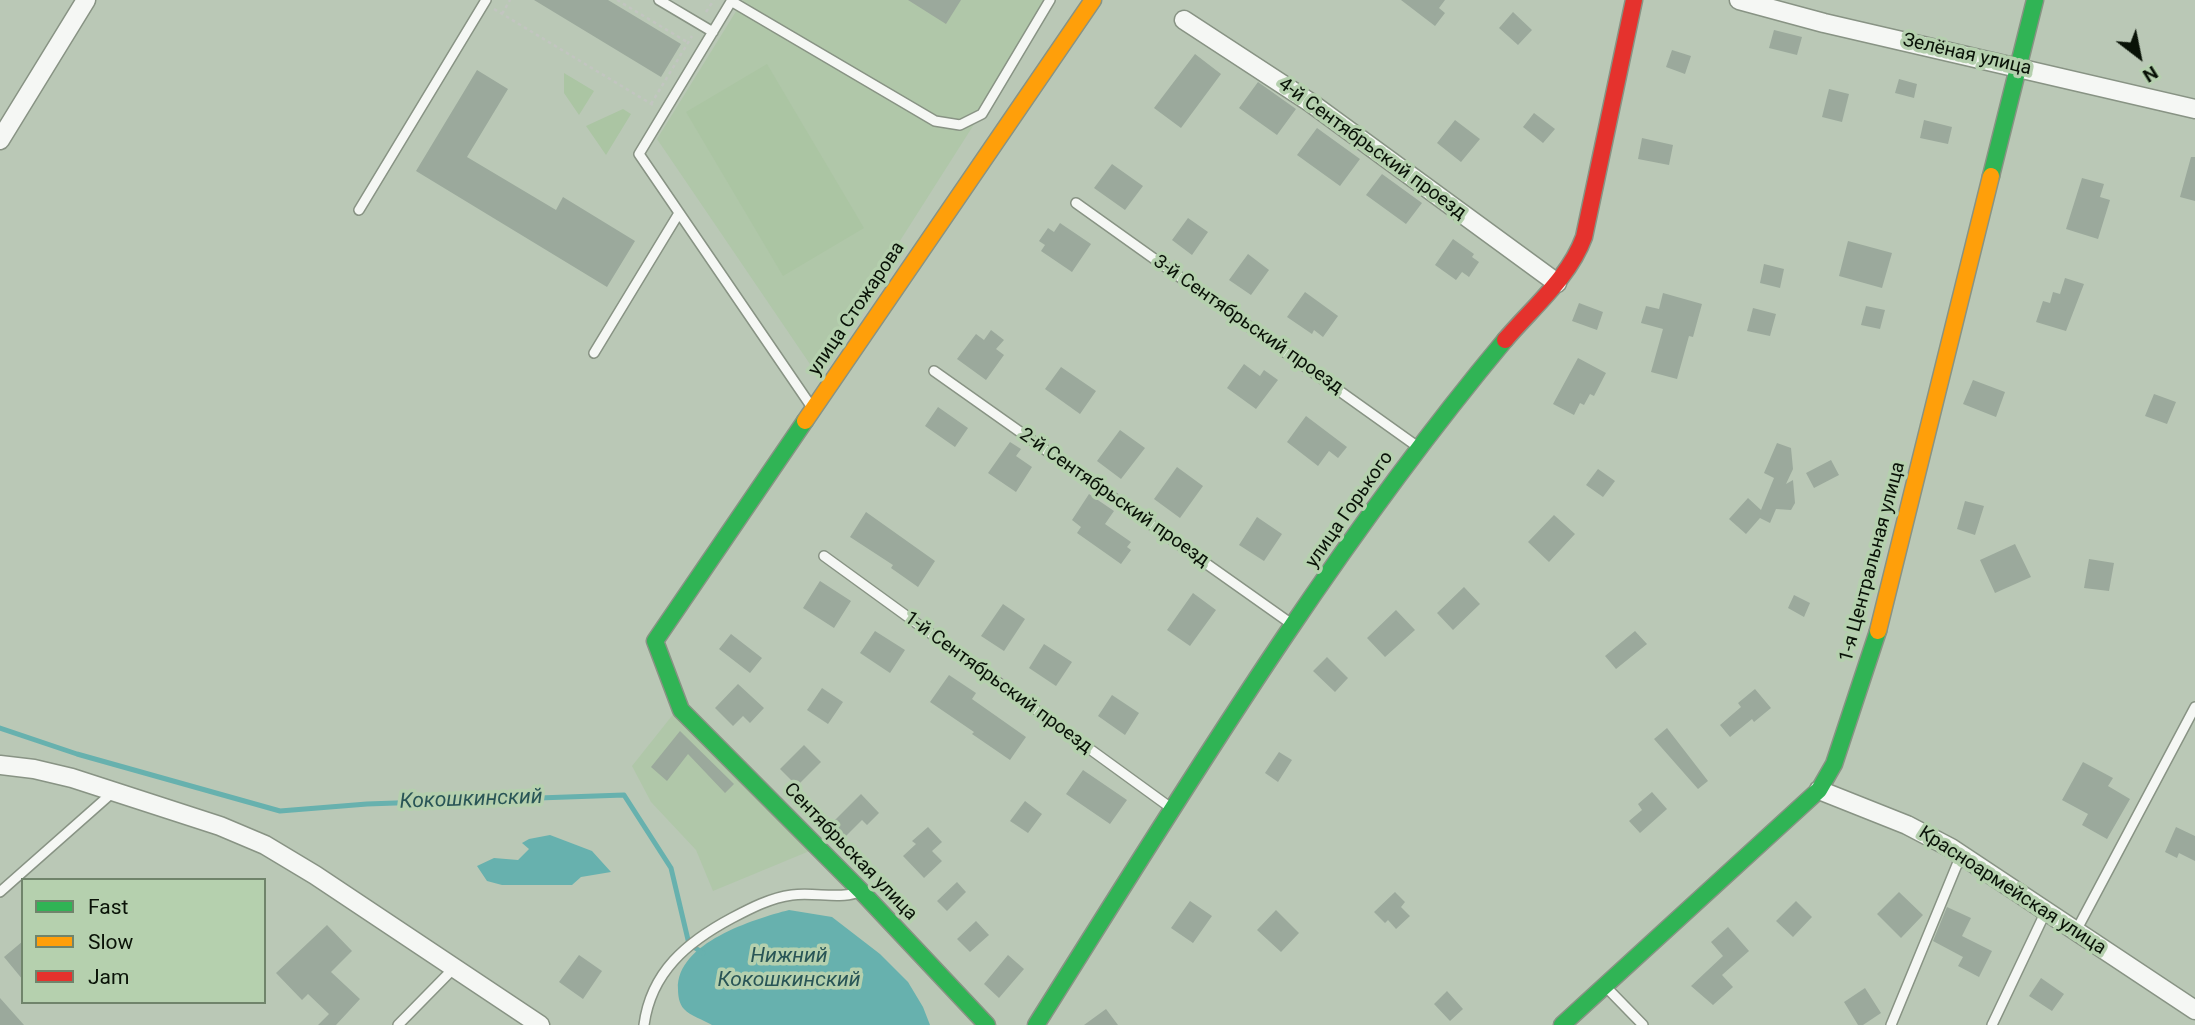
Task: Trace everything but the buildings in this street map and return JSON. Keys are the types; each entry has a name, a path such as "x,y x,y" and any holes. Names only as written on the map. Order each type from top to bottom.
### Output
{"street":[{"path":"0,140 86,0"},
{"name":"улица Стожарова","path":"681,710 655,641 1093,0"},
{"name":"улица Горького","path":"1037,1025 1172,809 1294,626 1420,448 1529,312 1575,261 1582,244 1634,0"},
{"name":"Зелёная улица","path":"1740,0 1824,23 2195,110"},
{"name":"1-я Центральная улица","path":"1562,1025 1819,790 1835,764 1880,626 2035,0"},
{"name":"4-й Сентябрьский проезд","path":"1184,19 1311,103 1557,283"},
{"name":"Сентябрьская улица","path":"681,710 860,890 987,1025"},
{"path":"0,765 53,773 220,826 265,845 315,875 540,1025"},
{"name":"Красноармейская улица","path":"1819,790 1907,825 1961,855 2076,931 2192,1001"}],"lane":[{"path":"659,0 713,32"},
{"path":"814,410 639,154 732,1 935,121 960,125 982,114 1050,0"},
{"path":"359,210 485,2"},
{"name":"3-й Сентябрьский проезд","path":"1076,203 1420,448"},
{"path":"594,353 679,213"},
{"name":"2-й Сентябрьский проезд","path":"934,370 1294,626"},
{"name":"1-й Сентябрьский проезд","path":"824,556 1172,809"},
{"path":"2076,931 2195,708"},
{"path":"0,892 112,793"},
{"path":"1891,1025 1961,855"},
{"path":"644,1025 651,995 668,964 690,944 713,929 776,898 816,893 847,895 860,890"},
{"path":"1992,1025 2046,911"},
{"path":"398,1025 453,969"},
{"path":"1605,986 1643,1025"}],"path":[{"path":"502,14 510,0"},
{"path":"617,0 702,51"},
{"path":"651,104 711,1"},
{"path":"485,2 664,112"}],"shaded area":[{"path":"743,0 1053,0 816,373 657,139"},
{"path":"767,64 864,228 783,276 686,112"},
{"path":"564,73 594,91 579,115 564,93"},
{"path":"623,109 631,114 606,155 586,126"},
{"path":"675,712 812,850 713,891 696,850 651,802 632,766"}],"water":[{"path":"550,835 592,851 611,872 581,877 572,885 502,885 487,881 477,866 494,858 518,860 529,849 522,843"},
{"name":"Нижний Кокошкинский","path":"789,910 832,917 880,954 908,982 930,1025 712,1025 684,1009 678,989 681,973 703,946 738,927"}],"waterway":[{"name":"Кокошкинский","path":"0,728 77,754 280,811 367,804 624,795 671,868 689,944 703,953"}],"traffic: fast":[{"path":"1991,176 2035,0"},
{"path":"1036,1025 1202,762 1318,588 1440,421 1505,340"},
{"path":"805,421 655,641 681,710 860,890 987,1025"},
{"path":"1562,1025 1819,790 1834,764 1878,631"}],"traffic: slow":[{"path":"805,421 1093,0"},
{"path":"1878,631 1991,176"}],"traffic: jam":[{"path":"1505,340 1560,279 1584,237 1634,0"}]}
